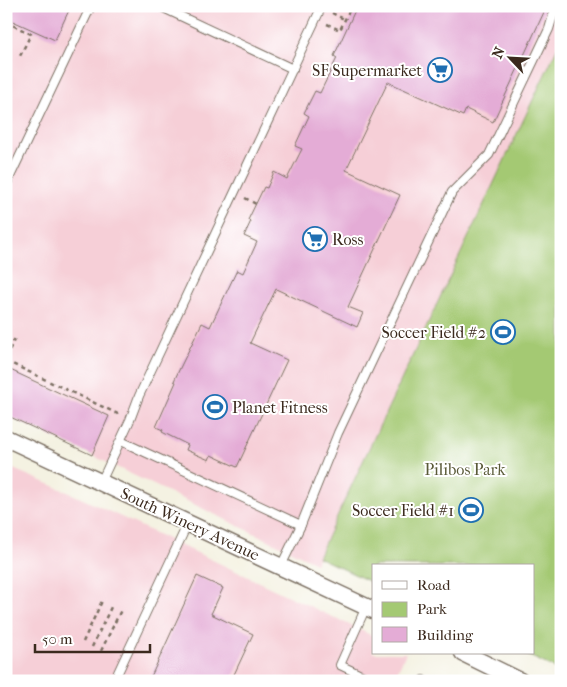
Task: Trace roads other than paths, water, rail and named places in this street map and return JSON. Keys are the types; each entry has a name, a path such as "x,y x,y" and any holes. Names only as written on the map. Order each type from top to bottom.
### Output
{"street":[{"name":"South Winery Avenue","path":"6,438 370,609"},
{"path":"465,654 520,681"}],"lane":[{"path":"7,182 91,6"},
{"path":"159,6 293,69"},
{"path":"281,566 301,525 338,433 452,192 489,155 549,29 556,6"},
{"path":"101,482 121,441 139,396 322,7"},
{"path":"121,441 301,525"},
{"path":"114,681 188,523"},
{"path":"361,681 363,676 340,665 370,609"}],"place":[{"name":"SF Supermarket","path":"440,70"},
{"name":"Ross","path":"315,239"},
{"name":"Soccer Field #2","path":"503,332"},
{"name":"Planet Fitness","path":"215,407"},
{"name":"Soccer Field #1","path":"471,510"}],"park label":[{"name":"Pilibos Park","path":"465,469"}]}
